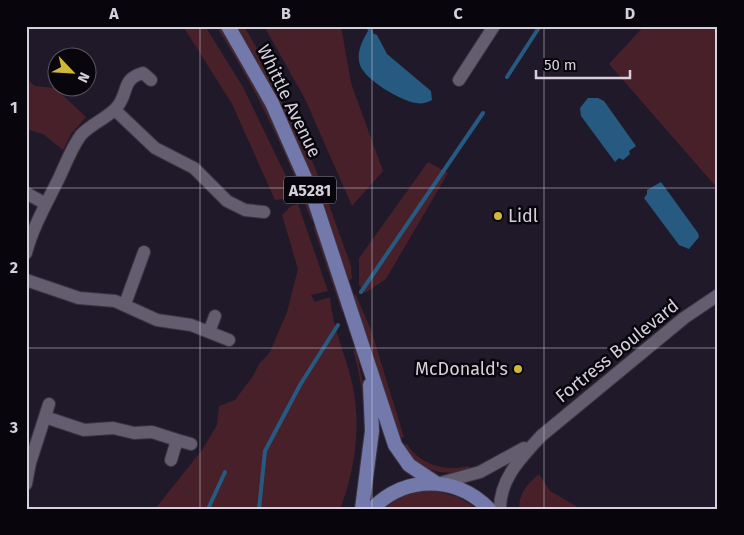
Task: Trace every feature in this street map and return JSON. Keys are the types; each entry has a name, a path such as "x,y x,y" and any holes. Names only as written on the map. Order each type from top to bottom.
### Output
{"main road":[{"name":"Whittle Avenue","path":"228,26 272,103 313,196 397,450 409,465 438,483"},
{"name":"Whittle Avenue","path":"362,509 372,431 368,365"},
{"name":"A5281","path":"372,509 391,493 413,484 438,483 466,491 488,509"}],"street":[{"path":"459,80 492,27"},
{"path":"26,253 34,228 80,137 94,123 115,110 130,79 147,72"},
{"path":"115,110 155,148 194,168 227,201 245,210 266,211"},
{"path":"26,193 46,204"},
{"path":"125,304 144,252"},
{"path":"26,280 79,298 108,299 125,304 157,320 180,323 230,340"},
{"name":"Fortress Boulevard","path":"438,483 469,476 491,468 541,436 684,318 718,294"},
{"path":"209,332 215,316"},
{"path":"26,484 28,462 49,404"},
{"path":"45,417 84,430 113,428 134,434 152,432 190,444"},
{"name":"Fortress Boulevard","path":"500,509 500,496 505,481 522,457 541,436"},
{"path":"171,460 177,440"}],"shaded area":[{"path":"183,26 205,26 243,87 296,197 275,200 232,104"},
{"path":"216,26 220,26 265,102 314,218 311,220 292,170 269,120 244,72"},
{"path":"236,26 244,26 268,68 300,132 327,199 322,201 279,102"},
{"path":"264,26 341,26 351,83 383,171 352,206 305,99"},
{"path":"644,26 718,26 718,189 609,64"},
{"path":"26,78 35,86 48,87 48,98 66,98 86,117 71,134 63,150 43,134 26,129"},
{"path":"428,162 448,173 386,279 365,293 359,285 359,258"},
{"path":"328,202 351,266 352,279 349,280 323,204"},
{"path":"298,204 328,291 311,295 315,302 330,297 331,309 353,387 356,418 355,449 353,465 340,509 155,509 202,450 217,425 219,406 235,400 253,376 259,364 270,352 287,312 298,269 282,215 291,206"},
{"path":"316,225 345,311 342,312 313,226"},
{"path":"354,295 356,295 371,330 404,437 398,439"},
{"path":"356,349 367,405 364,444 363,397 353,350"},
{"path":"407,444 412,451 426,462 451,468 469,466 470,470 449,473 432,470 416,461 409,454 402,446"},
{"path":"539,474 550,491 581,509 519,509 520,498 524,489"},
{"path":"424,490 452,495 464,500 476,509 382,509 403,496"}],"water":[{"path":"368,31 377,35 387,54 431,91 432,100 426,103 409,101 384,89 363,71 359,61 359,52"},
{"path":"588,98 598,98 604,101 636,146 629,151 630,154 623,160 619,158 615,162 581,116 580,108"},
{"path":"661,182 698,233 699,237 689,249 679,245 644,198 647,190"}],"waterway":[{"path":"368,26 371,32"},
{"path":"507,77 540,26"},
{"path":"361,292 483,113"},
{"path":"259,509 265,451 300,385 338,325"},
{"path":"208,509 225,472"}],"place":[{"name":"Lidl","path":"498,216"},
{"name":"McDonald's","path":"518,369"}]}
